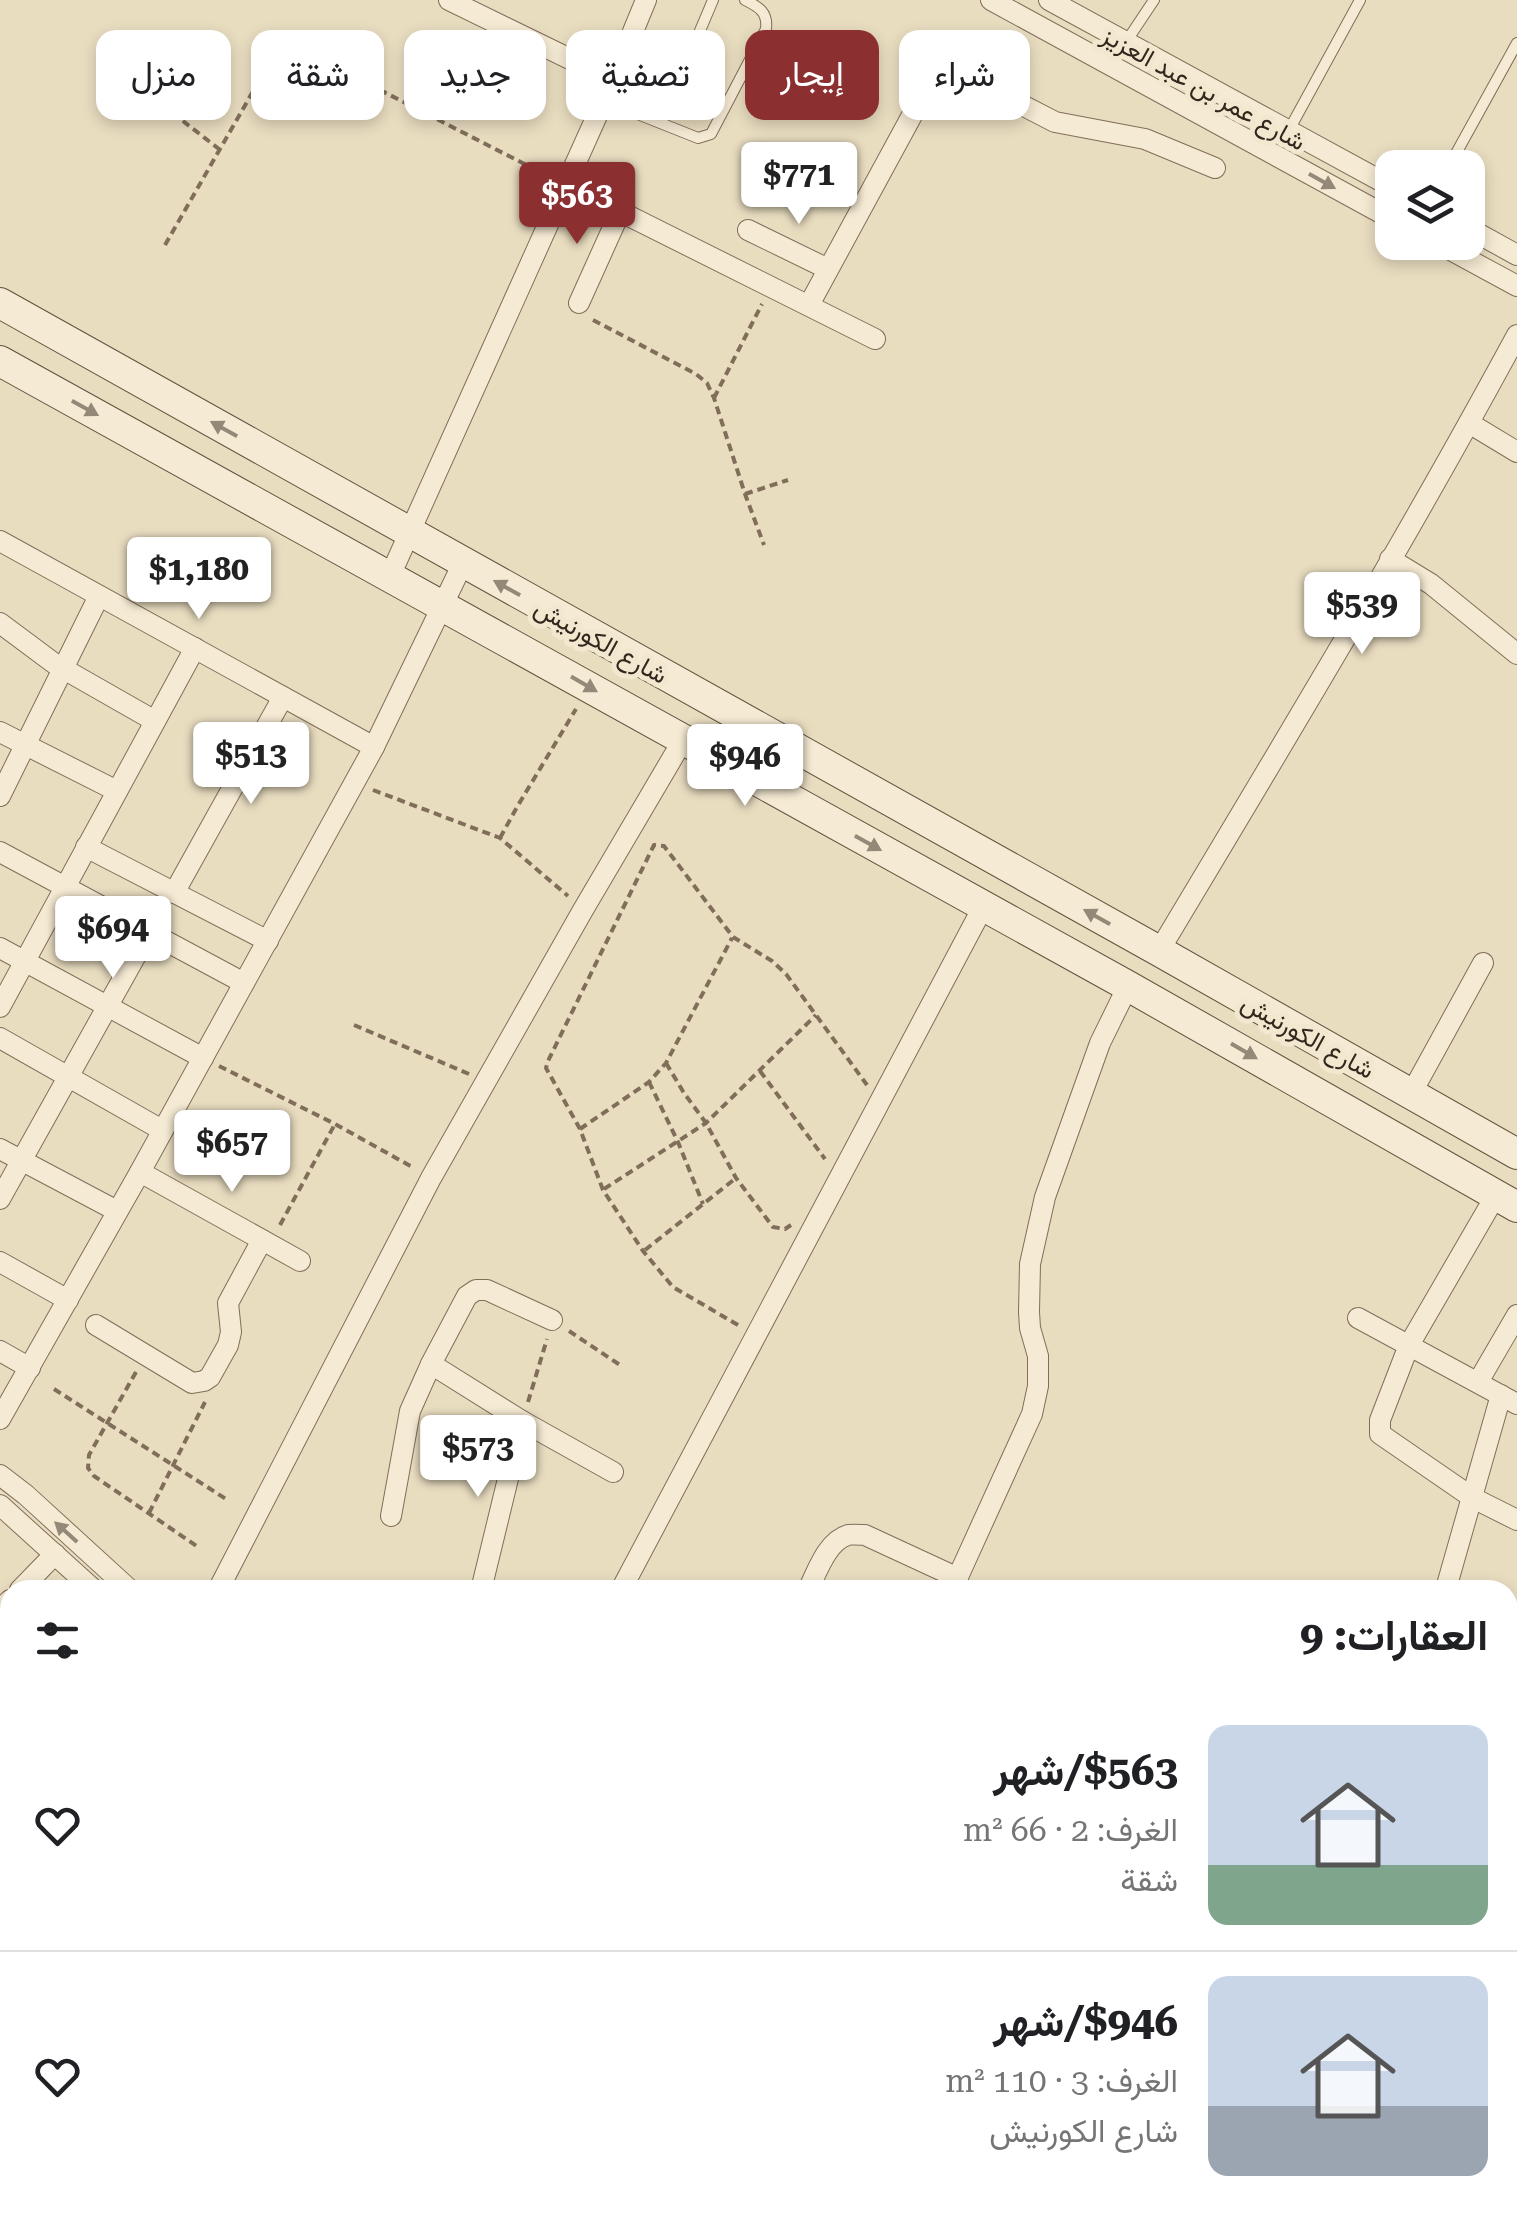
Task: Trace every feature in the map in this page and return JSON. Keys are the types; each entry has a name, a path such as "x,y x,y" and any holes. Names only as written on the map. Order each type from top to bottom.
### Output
{"main road":[{"name":"شارع الكورنيش","path":"0,303 1517,1154"},
{"name":"شارع الكورنيش","path":"0,361 1184,1017 1506,1202"},
{"path":"1128,986 1159,951"},
{"path":"1184,1017 1206,978"}],"street":[{"path":"449,0 566,57"},
{"path":"634,30 646,0"},
{"name":"شارع عمر بن عبد العزيز","path":"991,0 1375,210"},
{"name":"شارع عمر بن عبد العزيز","path":"1049,0 1375,178"},
{"path":"1113,67 1126,42"},
{"path":"809,305 929,84 941,72 958,72 1055,122 1145,139 1215,168"},
{"path":"390,576 595,120"},
{"path":"565,184 876,338"},
{"path":"580,303 620,212"},
{"path":"748,230 828,269"},
{"path":"1485,237 1517,255"},
{"path":"1469,260 1517,286"},
{"path":"1159,951 1390,560 1517,335"},
{"path":"1469,423 1517,452"},
{"path":"0,541 374,747"},
{"path":"1390,560 1431,584 1517,654"},
{"path":"0,1418 374,747 463,564"},
{"path":"0,796 99,596"},
{"path":"0,622 63,668 155,721"},
{"path":"0,1007 194,648"},
{"path":"174,893 283,697"},
{"path":"0,732 116,791"},
{"path":"223,1580 431,1178 683,740"},
{"path":"86,847 268,942"},
{"path":"0,852 244,984"},
{"path":"625,1580 983,907"},
{"path":"0,1200 149,932"},
{"path":"0,948 202,1058"},
{"path":"1411,1094 1483,963"},
{"path":"957,1580 1032,1414 1038,1386 1038,1356 1030,1328 1028,1295 1030,1264 1045,1197 1100,1043 1128,986"},
{"path":"0,1038 162,1130"},
{"path":"0,1149 117,1211"},
{"path":"140,1172 300,1261"},
{"path":"1506,1202 1409,1344 1380,1420 1380,1434 1473,1498 1517,1520"},
{"path":"96,1325 192,1383 204,1381 228,1345 228,1303 266,1242"},
{"path":"0,1262 68,1300"},
{"path":"390,1516 410,1411 466,1296 476,1290 487,1290 552,1320"},
{"path":"1478,1382 1517,1315"},
{"path":"1358,1318 1509,1399 1448,1580"},
{"path":"0,1351 30,1368"},
{"path":"431,1364 613,1472"},
{"path":"484,1580 522,1421"},
{"path":"0,1475 119,1580"},
{"path":"0,1504 83,1580"},
{"path":"813,1580 828,1552 848,1534 865,1535 948,1580"},
{"path":"30,1580 55,1554"}],"lane":[{"path":"660,123 713,0"},
{"path":"653,120 698,138 712,134 766,29 764,13 745,0"},
{"path":"1126,42 1154,0"},
{"path":"1289,130 1360,0"},
{"path":"1458,150 1517,44"}],"path":[{"path":"165,245 275,53 286,46 298,48 565,184"},
{"path":"182,120 219,149"},
{"path":"714,398 771,286"},
{"path":"580,303 578,308 583,315 702,378 714,398 764,546"},
{"path":"745,494 788,480"},
{"path":"500,838 589,688"},
{"path":"354,783 500,838 583,910"},
{"path":"756,1336 673,1287 644,1251 603,1190 580,1128 548,1075 548,1060 654,845 664,846 733,936 786,974 871,1090"},
{"path":"580,1128 649,1082 666,1063 733,936"},
{"path":"603,1190 706,1124 816,1014"},
{"path":"354,1025 486,1082"},
{"path":"202,1058 335,1124 431,1178"},
{"path":"666,1063 736,1178 773,1226 785,1229 793,1224"},
{"path":"760,1071 833,1171"},
{"path":"649,1082 703,1204"},
{"path":"266,1242 335,1124"},
{"path":"644,1251 736,1178"},
{"path":"522,1421 552,1320 623,1366"},
{"path":"146,1355 88,1456 88,1468 198,1548"},
{"path":"149,1514 204,1409 204,1381"},
{"path":"54,1389 226,1499"}]}
